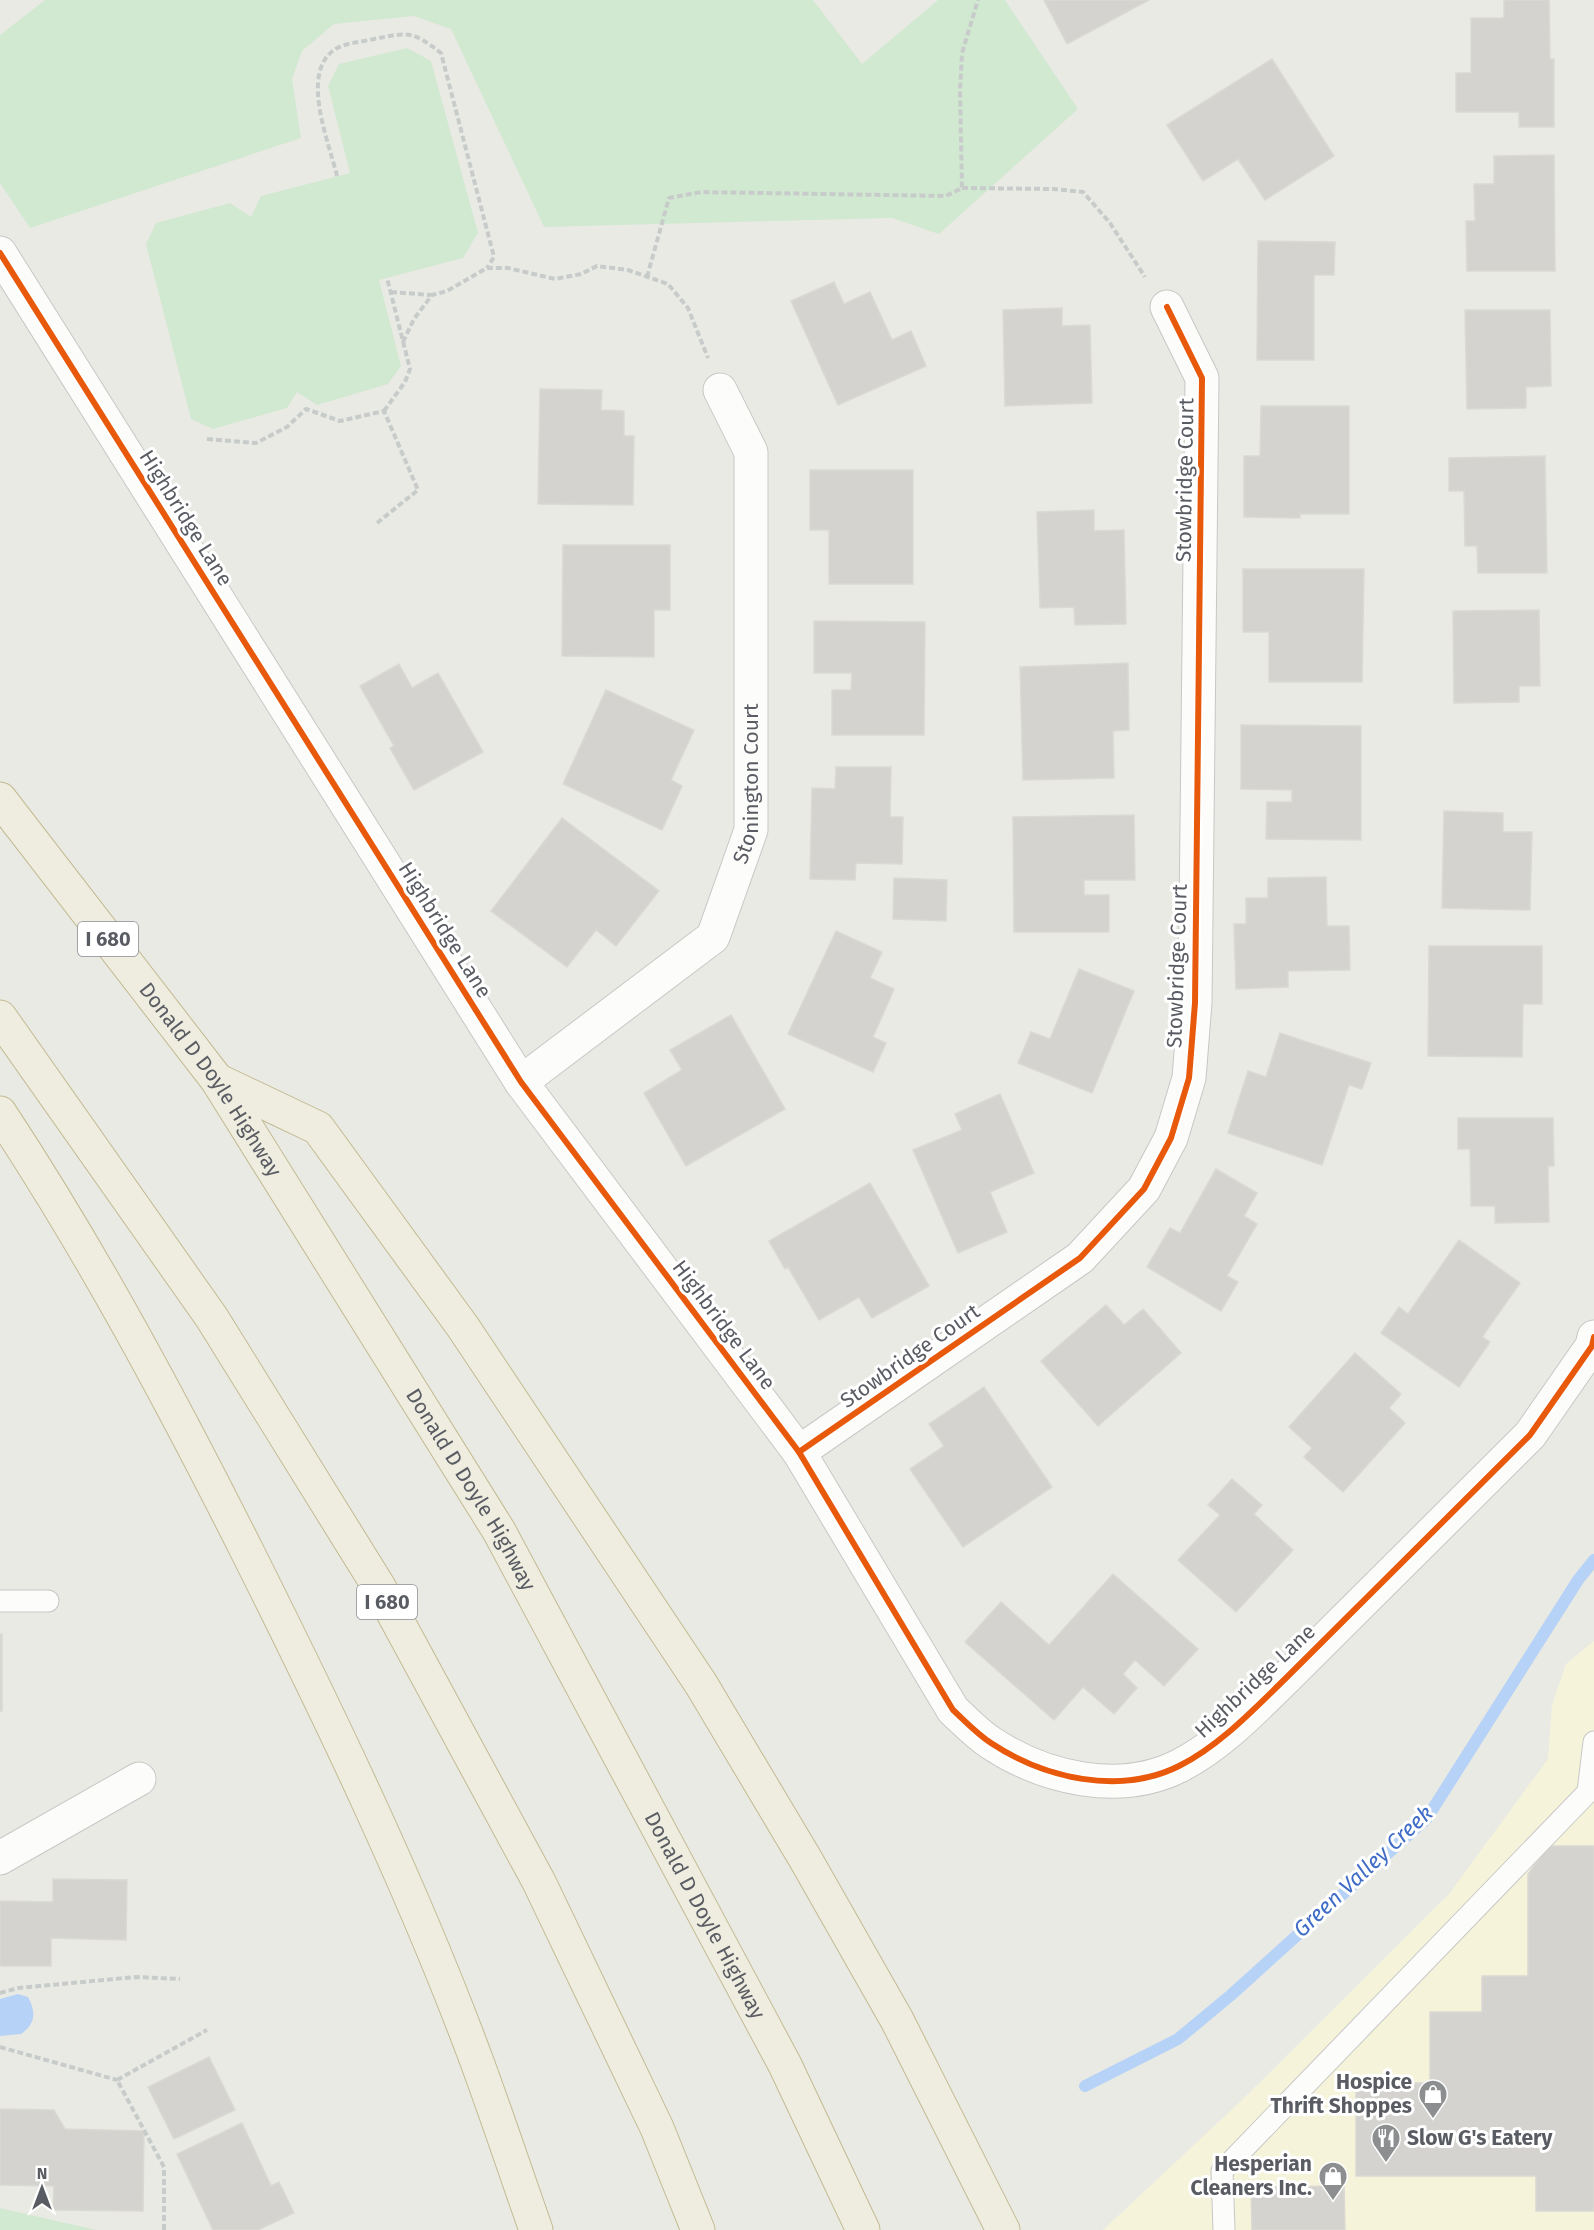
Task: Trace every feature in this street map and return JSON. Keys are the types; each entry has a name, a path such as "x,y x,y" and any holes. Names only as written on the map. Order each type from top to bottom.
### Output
{"highway":[{"name":"Donald D Doyle Highway","path":"0,799 217,1080 499,1531 785,2066 863,2230"},
{"name":"I 680","path":"0,1017 212,1318 379,1587 539,1882 657,2128 699,2230"},
{"path":"217,1080 318,1128 463,1328 701,1684 897,2020 1004,2230"},
{"path":"0,1113 121,1309 208,1473 297,1652 430,1946 475,2058 536,2230"}],"street":[{"name":"Highbridge Lane","path":"0,253 521,1082 799,1452 953,1710 989,1742 1021,1760 1056,1773 1104,1782 1151,1777 1179,1766 1202,1753 1246,1717 1530,1435 1592,1346 1594,1337"},
{"name":"Stowbridge Court","path":"799,1452 1080,1258 1144,1189 1171,1138 1189,1078 1195,1003 1202,378 1167,306"},
{"name":"Stonington Court","path":"521,1082 713,937 751,830 751,452 720,390"},
{"path":"0,1858 139,1779"}],"lane":[{"path":"0,1601 48,1601"},
{"path":"1224,2230 1222,2171 1591,1793 1594,1742"}],"path":[{"path":"962,188 960,91 962,53 978,0"},
{"path":"337,176 317,92 317,74 323,59 336,48 405,33 424,40 441,53 494,256 487,268 447,291 432,296 391,292"},
{"path":"647,277 669,198 701,192 946,196 962,188 1054,189 1083,192 1110,223 1167,306"},
{"path":"487,268 508,268 555,279 581,274 597,266 628,270 668,284 688,308 720,390"},
{"path":"207,439 256,443 287,427 306,409 340,421 384,411 405,382 410,369 387,278"},
{"path":"403,342 414,319 432,296"},
{"path":"377,523 418,490 384,411"},
{"path":"0,1993 18,1988 136,1977 180,1979"},
{"path":"0,2047 117,2080 207,2030"},
{"path":"117,2080 164,2167 164,2230"}],"shaded area":[{"path":"1594,1641 1594,2230 1103,2230 1240,2102 1449,1894 1548,1759 1552,1705 1566,1664"}],"green space":[{"path":"45,0 813,0 862,64 938,0 1005,0 1078,109 939,234 892,218 544,227 451,29 414,16 334,24 302,51 292,79 301,138 30,228 0,183 0,35"},
{"path":"407,48 431,61 478,233 463,258 379,280 401,366 388,384 317,405 297,392 287,408 213,429 191,419 146,244 156,223 230,203 251,217 261,196 350,173 328,86 339,64"},
{"path":"0,2208 96,2230 0,2230"}],"water":[{"path":"18,1994 28,1997 33,2012 30,2026 21,2034 0,2036 0,1999"}],"building":[{"path":"1044,0 1149,0 1067,44"},
{"path":"1504,0 1549,0 1550,59 1554,59 1554,127 1519,127 1519,112 1456,112 1456,73 1471,73 1471,18 1504,18"},
{"path":"1272,59 1334,156 1265,200 1238,159 1203,181 1167,125"},
{"path":"1554,155 1555,271 1467,271 1466,221 1475,221 1474,184 1494,184 1494,156"},
{"path":"1258,241 1335,242 1334,275 1314,275 1314,360 1257,360"},
{"path":"834,282 844,304 870,292 892,340 911,331 926,366 838,405 791,301"},
{"path":"1062,308 1062,326 1090,325 1092,403 1005,406 1003,310"},
{"path":"1465,310 1550,310 1551,386 1526,387 1526,408 1467,409"},
{"path":"540,389 602,390 601,410 624,411 624,436 634,436 633,505 538,504"},
{"path":"1261,406 1349,406 1349,514 1300,514 1300,518 1244,517 1244,456 1260,456"},
{"path":"1545,456 1547,573 1478,573 1477,546 1465,546 1464,491 1449,491 1449,458"},
{"path":"810,470 913,470 913,584 829,584 829,530 810,530"},
{"path":"1094,510 1094,531 1124,530 1126,624 1075,625 1074,607 1040,608 1037,512"},
{"path":"563,545 670,545 670,610 654,610 654,657 562,656"},
{"path":"1243,569 1364,569 1362,682 1269,682 1269,632 1243,632"},
{"path":"1539,610 1540,686 1519,686 1519,702 1454,703 1453,611"},
{"path":"814,621 925,622 924,735 832,735 832,690 851,690 852,673 814,673"},
{"path":"1128,663 1129,730 1113,731 1114,778 1023,780 1020,667"},
{"path":"399,664 412,688 438,673 483,752 414,790 390,748 394,746 360,686"},
{"path":"606,690 694,730 671,780 682,786 662,830 563,784"},
{"path":"1241,725 1361,726 1361,840 1266,839 1267,802 1292,802 1292,790 1241,789"},
{"path":"836,767 891,767 890,817 903,817 902,864 856,863 855,880 810,879 812,788 835,789"},
{"path":"1444,811 1503,813 1503,832 1532,832 1530,910 1442,908"},
{"path":"1134,815 1135,880 1084,880 1084,895 1109,895 1109,932 1014,932 1013,817"},
{"path":"562,818 659,891 616,946 596,930 567,967 491,911"},
{"path":"1326,877 1327,926 1349,926 1350,970 1288,971 1288,987 1236,989 1234,924 1246,924 1246,898 1268,898 1268,878"},
{"path":"894,878 947,880 946,921 893,919"},
{"path":"836,931 882,952 870,978 894,989 873,1037 886,1043 873,1072 788,1034"},
{"path":"1429,946 1542,946 1542,1004 1523,1004 1522,1057 1428,1056"},
{"path":"1079,969 1134,991 1092,1093 1018,1063 1031,1032 1050,1039"},
{"path":"731,1015 785,1109 686,1166 644,1093 682,1070 670,1050"},
{"path":"1280,1033 1371,1063 1362,1089 1349,1085 1322,1165 1228,1133 1248,1071 1266,1077"},
{"path":"1000,1094 1034,1173 990,1192 1007,1232 958,1253 913,1150 962,1130 955,1114"},
{"path":"1458,1118 1553,1118 1554,1166 1548,1166 1549,1222 1495,1223 1495,1206 1471,1206 1470,1149 1458,1149"},
{"path":"1216,1169 1257,1193 1244,1216 1257,1224 1227,1276 1238,1282 1221,1311 1147,1267 1170,1228 1180,1233"},
{"path":"870,1183 929,1286 872,1318 859,1297 819,1320 788,1267 785,1269 769,1241"},
{"path":"1459,1240 1520,1283 1482,1337 1490,1342 1459,1387 1381,1333 1399,1307 1408,1314"},
{"path":"1106,1305 1124,1325 1143,1309 1181,1353 1098,1426 1041,1361"},
{"path":"1355,1353 1401,1394 1389,1408 1405,1423 1343,1492 1304,1457 1312,1448 1289,1427"},
{"path":"984,1387 1052,1487 963,1547 910,1469 944,1446 929,1424"},
{"path":"1232,1479 1262,1505 1254,1514 1293,1550 1236,1612 1178,1560 1220,1515 1208,1505"},
{"path":"1113,1574 1198,1649 1164,1686 1135,1660 1123,1674 1137,1688 1114,1714 1083,1687 1054,1720 965,1642 1001,1602 1049,1645"},
{"path":"0,1634 2,1634 2,1711 0,1711"},
{"path":"1548,1846 1594,1846 1594,2211 1536,2211 1536,2176 1356,2176 1356,2083 1430,2083 1430,2012 1482,2012 1482,1976 1528,1976 1528,1874"},
{"path":"53,1879 127,1880 126,1940 51,1938 51,1966 0,1966 0,1901 53,1902"},
{"path":"209,2057 235,2110 174,2139 148,2087"},
{"path":"0,2109 54,2110 65,2129 144,2131 143,2211 53,2210 54,2186 0,2185"},
{"path":"242,2123 271,2186 279,2182 294,2213 258,2230 213,2230 177,2154"},
{"path":"1344,2186 1345,2230 1252,2230 1251,2187"}],"waterway":[{"name":"Green Valley Creek","path":"1085,2086 1178,2039 1231,1995 1427,1818 1578,1580 1594,1560"}],"cycle path":[{"path":"0,253 521,1082 799,1452 953,1710 991,1743 1034,1766 1058,1774 1107,1781 1132,1780 1156,1775 1194,1758 1235,1727 1261,1703 1530,1435 1592,1346 1594,1337"},
{"path":"799,1452 1080,1258 1144,1189 1171,1138 1189,1078 1195,1003 1202,378 1167,307"}],"place":[{"name":"Hospice Thrift Shoppes","path":"1433,2120"},
{"name":"Slow G's Eatery","path":"1386,2164"},
{"name":"Hesperian Cleaners Inc.","path":"1333,2202"}]}
